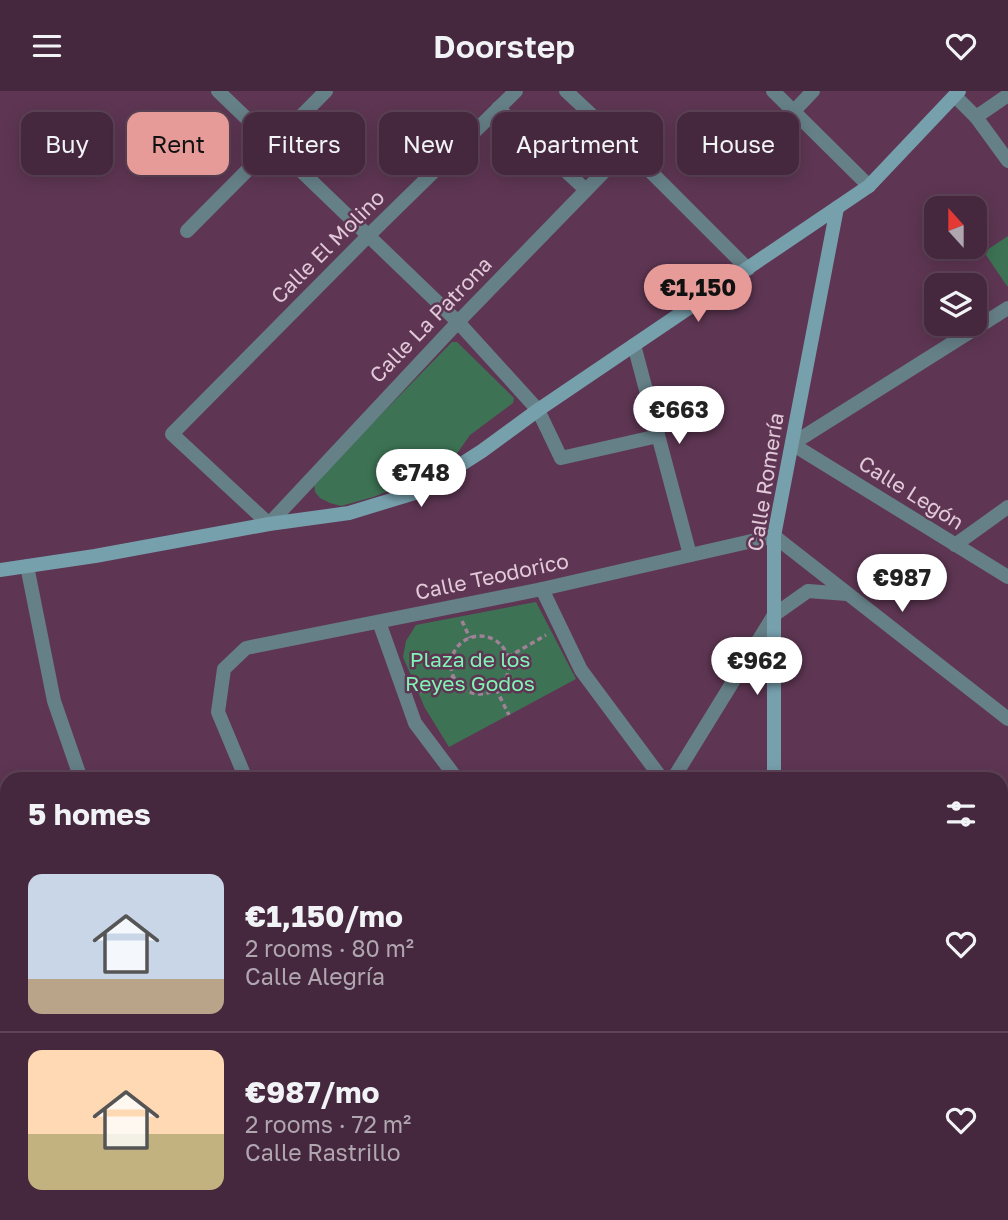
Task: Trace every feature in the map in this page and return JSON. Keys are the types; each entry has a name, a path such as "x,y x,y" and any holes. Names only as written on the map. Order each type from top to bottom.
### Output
{"main road":[{"path":"0,570 349,513 418,492 869,186 957,94"},
{"name":"Calle Romería","path":"774,772 774,536 837,208"}],"street":[{"path":"218,91 243,115"},
{"path":"305,112 326,91"},
{"name":"Calle El Molino","path":"269,524 172,434 516,91"},
{"path":"566,91 588,112"},
{"path":"773,91 869,186"},
{"path":"794,111 813,91"},
{"path":"957,94 1008,161"},
{"path":"976,117 1008,95"},
{"path":"499,108 586,190"},
{"path":"187,231 243,175"},
{"path":"306,175 458,322 538,410 561,458 659,436"},
{"name":"Calle La Patrona","path":"269,524 458,322 601,175"},
{"path":"654,175 748,269"},
{"path":"792,444 1008,308"},
{"path":"634,345 690,555"},
{"name":"Calle Legón","path":"792,444 1008,577"},
{"path":"956,545 1008,507"},
{"path":"774,536 1008,719"},
{"name":"Calle Teodorico","path":"243,772 218,712 224,669 246,648 542,589 774,536"},
{"path":"27,566 54,701 78,772"},
{"path":"542,589 580,670 657,772"},
{"path":"677,772 774,615 808,591 848,594"},
{"path":"379,622 415,723 452,772"}],"path":[{"path":"509,657 560,628"},
{"path":"482,636 494,639 509,657 505,681 487,694 467,692 453,677 453,654 460,644 470,638 482,636"},
{"path":"406,697 453,677"},
{"path":"496,689 509,715"}],"green space":[{"path":"1008,236 1008,286 987,256 987,250"},
{"path":"452,342 457,342 514,398 513,403 470,435 456,455 406,484 341,506 320,498 315,492 314,483"},
{"name":"Plaza de los Reyes Godos","path":"536,602 576,679 449,747 425,708 403,657 406,641 416,625"}]}
